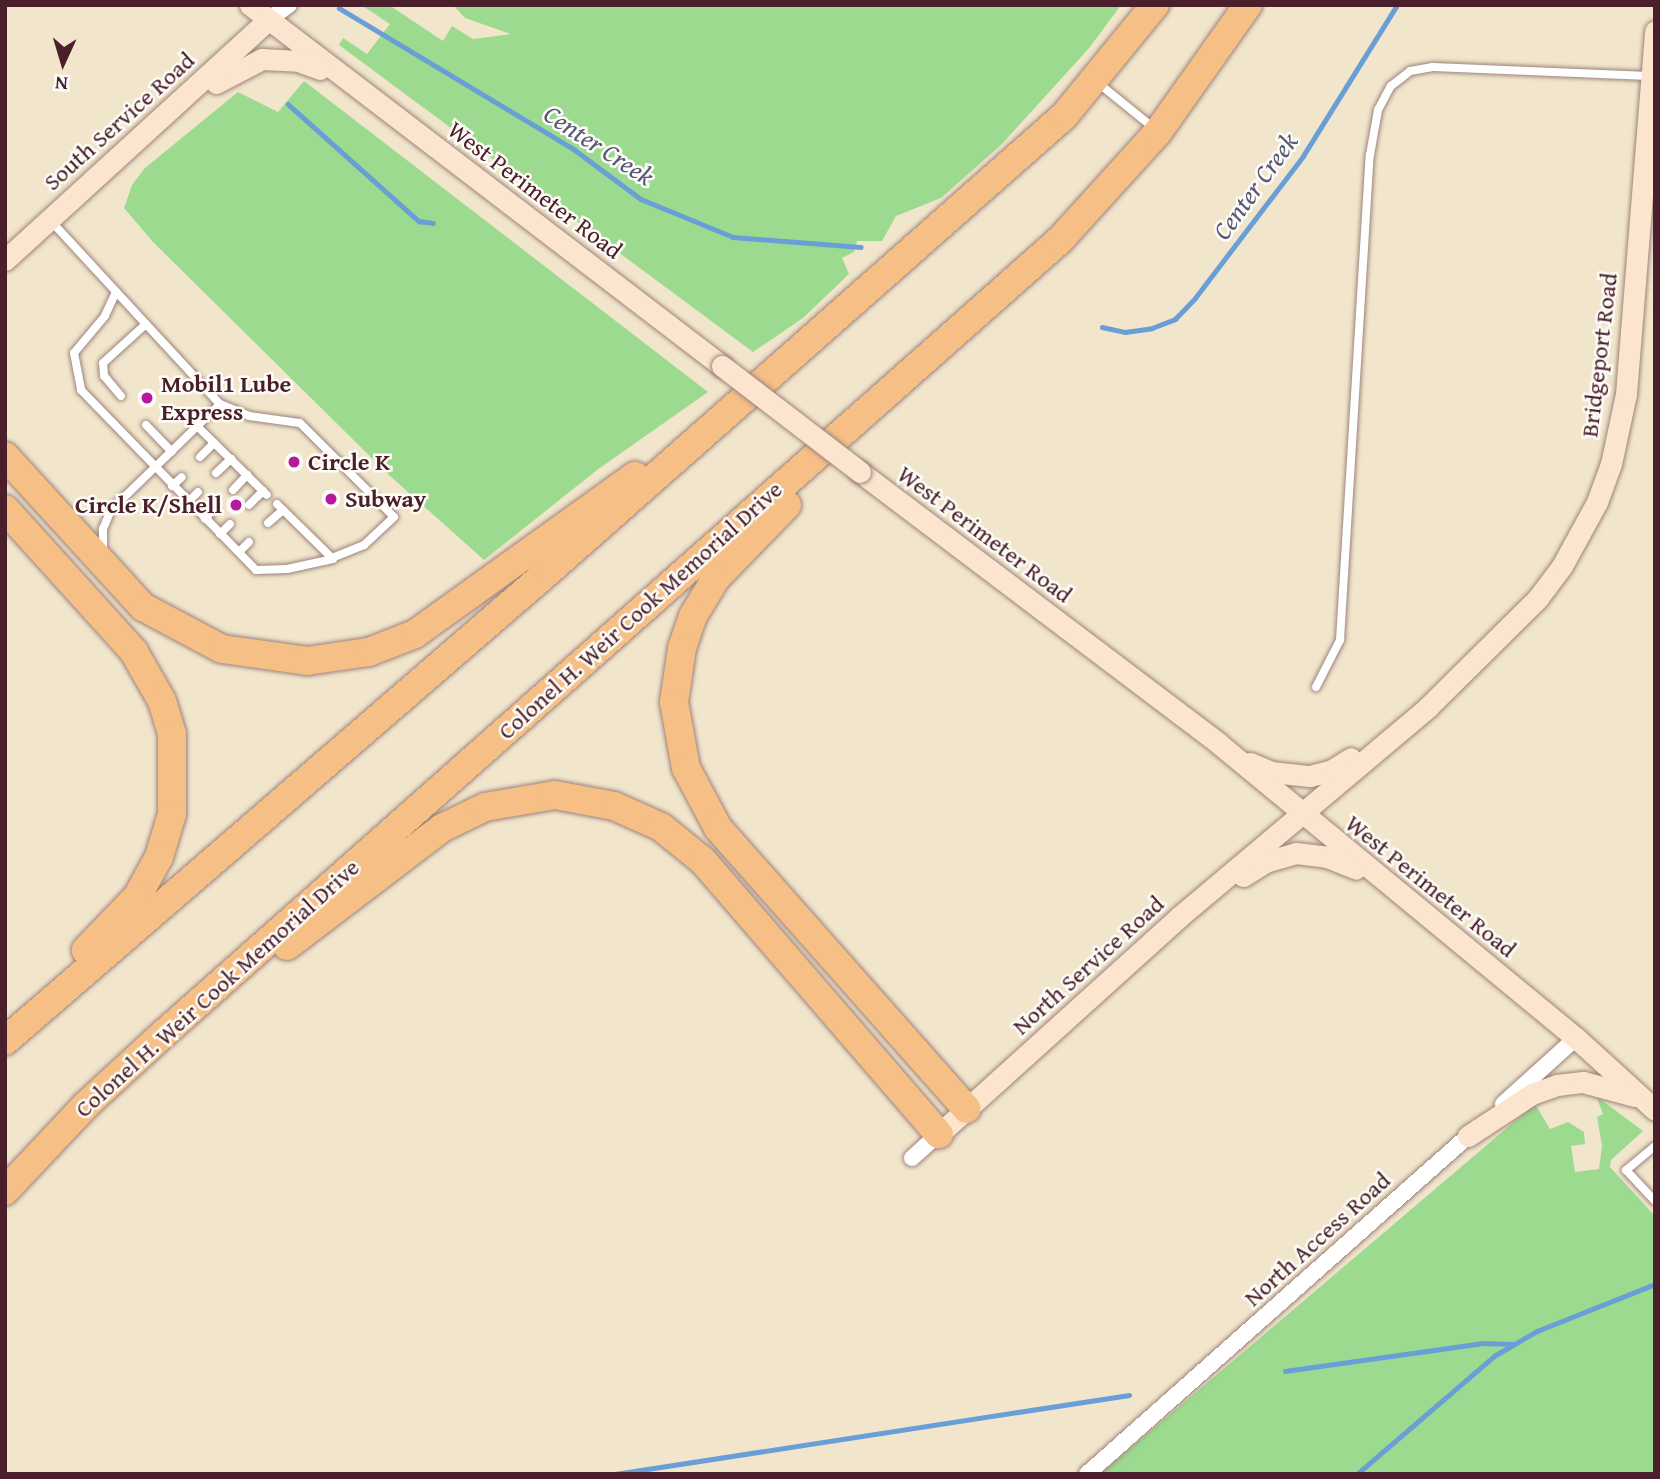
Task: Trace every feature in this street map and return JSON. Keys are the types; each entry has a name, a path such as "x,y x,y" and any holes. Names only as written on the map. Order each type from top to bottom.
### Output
{"highway":[{"path":"950,217 1071,88 1134,5"},
{"path":"5,1041 1064,116 1096,81 1155,5"},
{"name":"Colonel H. Weir Cook Memorial Drive","path":"5,1191 86,1105 160,1037 1060,240 1158,132 1248,5"},
{"path":"967,1109 718,828 686,768 674,702 682,648 693,616 716,579 976,317"},
{"path":"5,456 115,581 158,617 222,649 283,660 335,659 390,644 435,622 594,503 716,422"},
{"path":"5,509 145,668 167,717 175,774 167,834 137,897 5,1024"},
{"path":"160,1037 442,828 509,800 576,796 648,819 690,849 939,1134"}],"street":[{"name":"West Perimeter Road","path":"250,5 338,76 475,175 860,472 1218,743 1379,880 1576,1038 1649,1104"},
{"path":"268,20 289,5"},
{"name":"South Service Road","path":"5,260 268,20"},
{"name":"Bridgeport Road","path":"1301,813 1394,737 1538,598 1562,566 1597,502 1611,464 1626,394 1655,31"},
{"path":"159,122 237,68 262,59 298,61 338,76"},
{"path":"1218,743 1270,772 1294,776 1322,774 1341,766 1458,676"},
{"name":"North Service Road","path":"912,1158 1180,917 1301,813"},
{"path":"1180,917 1282,855 1327,857 1379,880"},
{"name":"North Access Road","path":"1087,1474 1576,1038"},
{"path":"1468,1136 1532,1094 1557,1085 1583,1082 1649,1104"}],"lane":[{"path":"1316,687 1340,640 1370,155 1378,110 1391,86 1410,71 1433,67 1650,76"},
{"path":"1096,81 1158,132"},
{"path":"50,220 220,404 249,416 300,423 394,517 364,545 332,559 313,563"},
{"path":"116,292 105,316 74,353 77,382 154,469 256,569 270,571 332,559"},
{"path":"121,396 104,376 103,363 146,324"},
{"path":"158,617 106,557 101,543 111,510 220,404"},
{"path":"146,425 172,452"},
{"path":"197,426 265,493 249,505"},
{"path":"201,457 214,443"},
{"path":"216,473 231,459"},
{"path":"233,489 247,475"},
{"path":"172,486 182,477"},
{"path":"188,502 198,492"},
{"path":"268,523 280,507 332,559"},
{"path":"205,519 214,508"},
{"path":"220,534 230,524"},
{"path":"239,552 249,542"},
{"path":"1655,1146 1626,1170 1655,1201"}],"green space":[{"path":"361,5 389,5 443,41 452,26 473,39 511,34 465,18 453,5 1121,5 1090,47 1002,144 941,198 896,216 882,241 857,241 854,252 842,258 849,274 803,318 753,352 339,45 343,38 367,54 390,24"},
{"path":"304,81 708,392 597,470 484,560 389,475 153,242 124,208 132,185 145,168 238,92 278,112"},
{"path":"1596,1096 1643,1131 1611,1160 1610,1167 1655,1216 1655,1474 1100,1474 1535,1104 1550,1129 1568,1122 1584,1132 1585,1144 1571,1146 1575,1172 1599,1169 1602,1146 1597,1117 1603,1114"}],"waterway":[{"name":"Center Creek","path":"1102,327 1125,332 1152,328 1175,319 1195,298 1303,156 1397,5"},
{"name":"Center Creek","path":"339,8 575,150 641,199 733,237 861,247"},
{"path":"288,104 419,221 433,223"},
{"path":"1357,1474 1494,1356 1537,1331 1655,1284"},
{"path":"1285,1371 1483,1343 1513,1344"},
{"path":"615,1474 1129,1395"}],"place":[{"name":"Mobil1 Lube Express","path":"147,398"},
{"name":"Circle K","path":"294,462"},
{"name":"Subway","path":"331,499"},
{"name":"Circle K/Shell","path":"236,505"}]}
